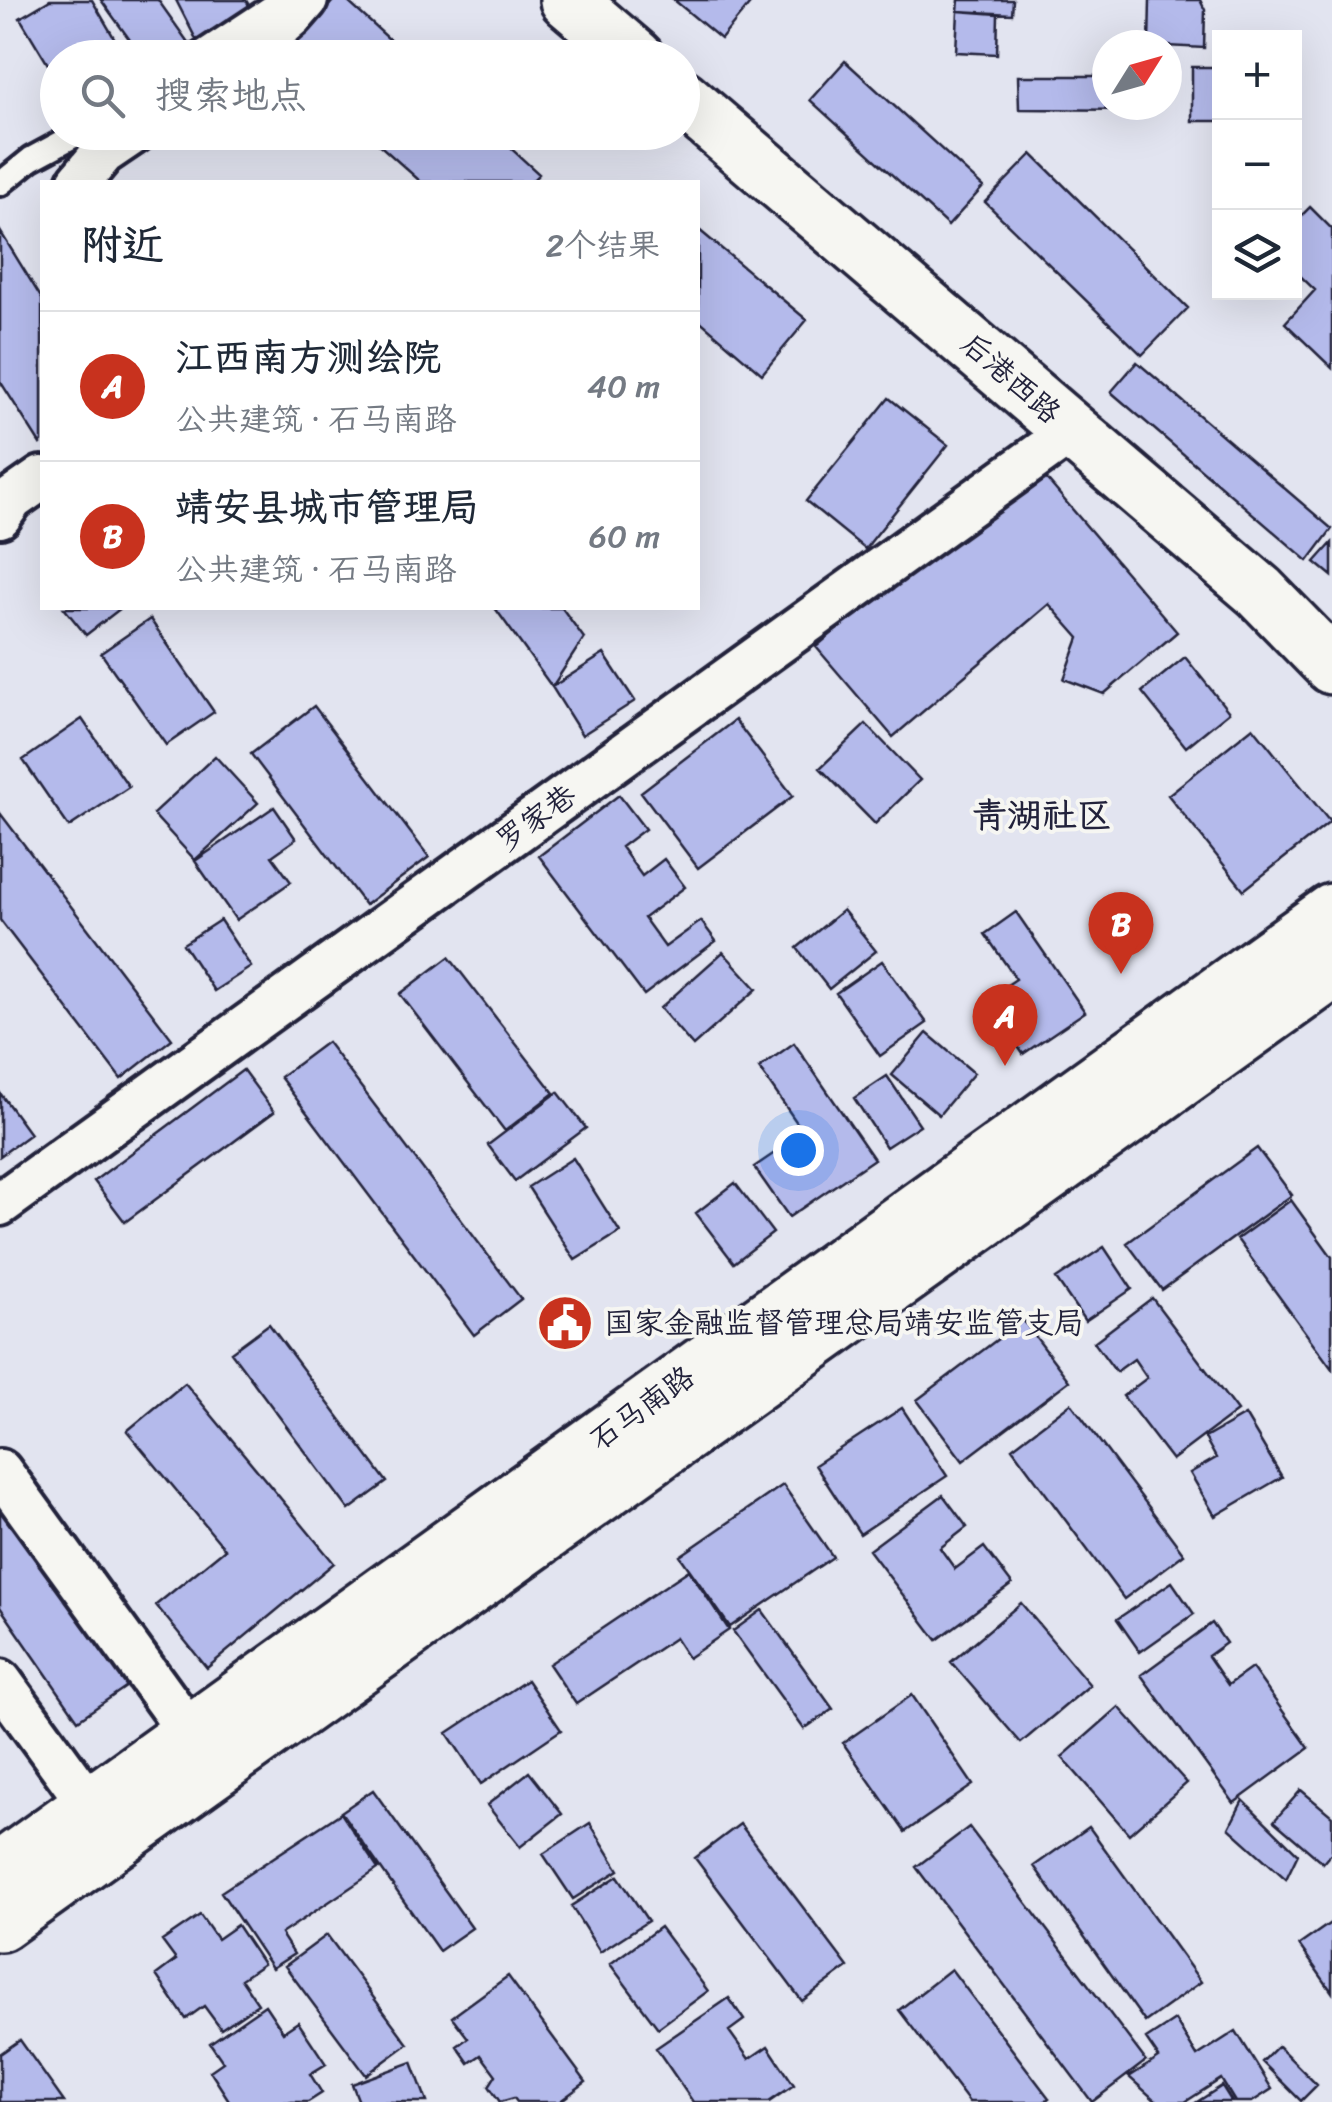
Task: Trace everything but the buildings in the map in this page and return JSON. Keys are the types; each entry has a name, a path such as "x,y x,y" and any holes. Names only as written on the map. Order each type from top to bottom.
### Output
{"main road":[{"path":"568,0 615,40"},
{"name":"后港西路","path":"700,113 1260,592 1332,666"},
{"name":"石马南路","path":"0,1924 203,1751 1332,912"},
{"name":"石马南路","path":"0,1870 90,1805 203,1751 1332,970"}],"street":[{"path":"265,40 294,16 306,0"},
{"path":"81,180 107,150"},
{"name":"罗家巷","path":"0,1204 1072,430"},
{"path":"0,516 12,499 40,479"},
{"path":"0,1471 203,1751"},
{"path":"0,1680 90,1805"}],"lane":[{"path":"221,40 282,0"},
{"path":"0,184 48,150"}],"place":[{"name":"靖安县城市管理局","path":"1121,974"},
{"name":"江西南方测绘院","path":"1005,1066"},
{"name":"国家金融监督管理总局靖安监管支局","path":"565,1323"}],"district":[{"name":"青湖社区","path":"1042,815"}]}
